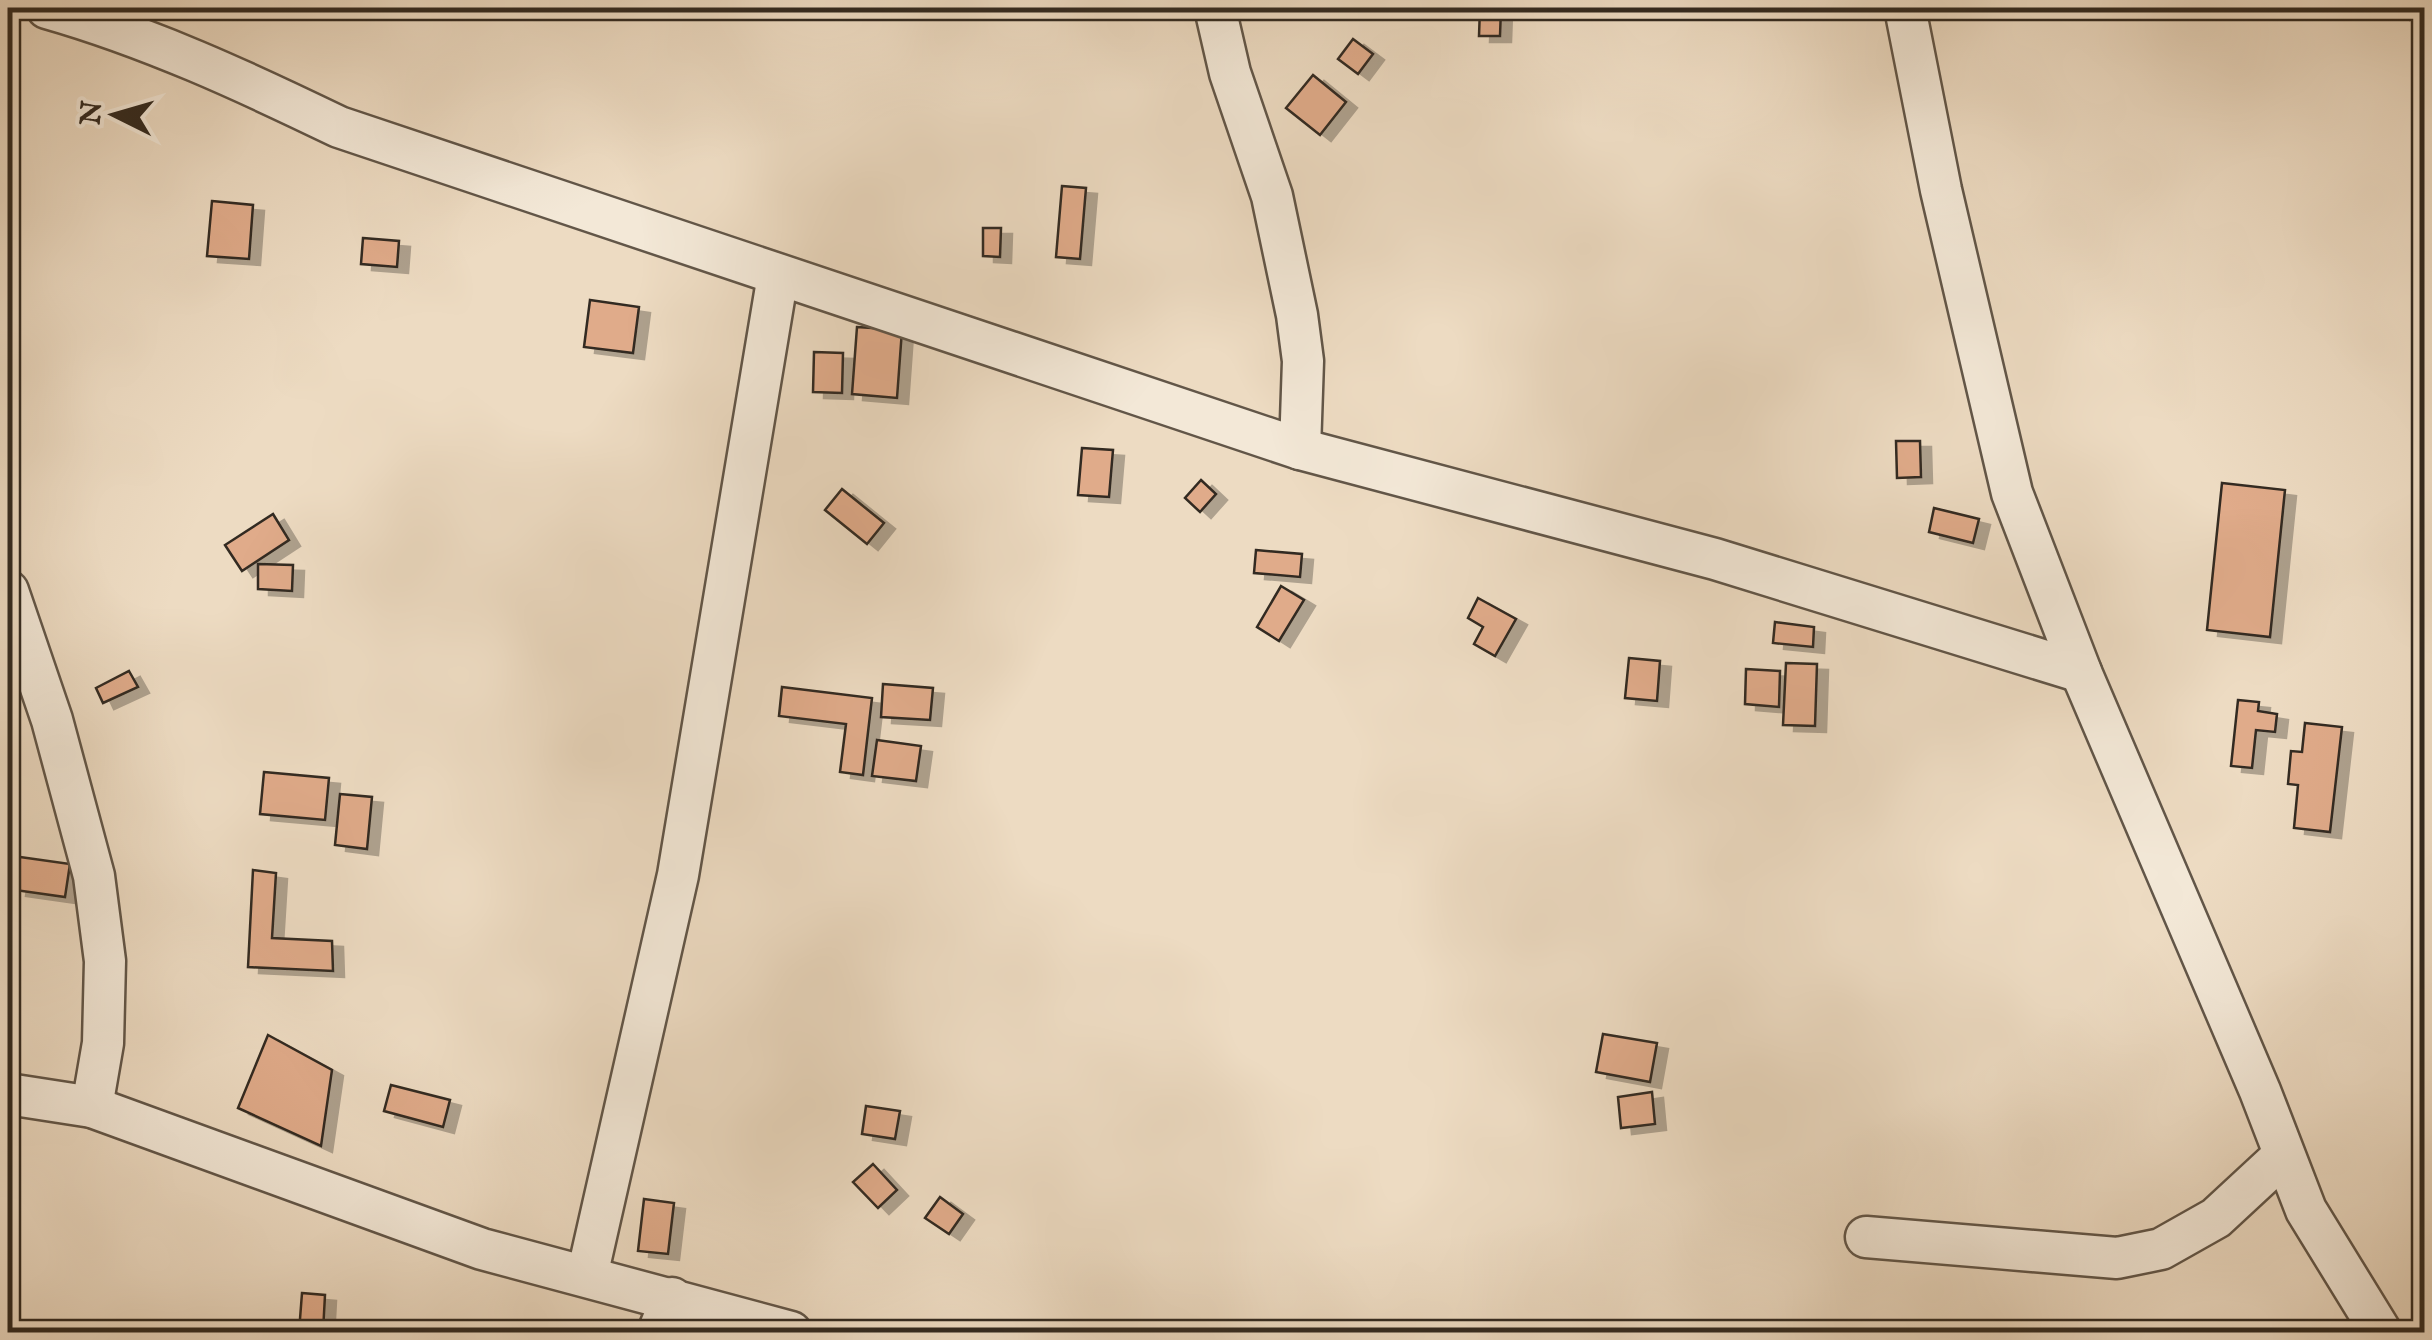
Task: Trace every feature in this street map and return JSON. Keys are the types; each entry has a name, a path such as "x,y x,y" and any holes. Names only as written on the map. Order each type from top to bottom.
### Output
{"street":[{"path":"47,8 104,24 214,68 340,127 1300,449 1715,559 2081,672"},
{"path":"1215,8 1230,73 1272,196 1297,315 1303,361 1300,449"},
{"path":"1904,8 1941,190 2012,493 2081,672 2306,1210 2381,1332"},
{"path":"587,1276 678,874 778,275"},
{"path":"8,590 52,720 94,876 105,961 103,1044 92,1107"},
{"path":"8,1094 92,1107 482,1249 587,1276 665,1315 791,1332"},
{"path":"1866,1237 2116,1258 2161,1249 2216,1218 2284,1154"}],"path":[{"path":"2372,8 2424,22"}],"building":[{"path":"1480,8 1501,8 1500,36 1479,36"},
{"path":"1353,39 1373,54 1358,74 1338,59"},
{"path":"1313,75 1346,102 1320,135 1286,108"},
{"path":"1062,186 1086,188 1080,259 1056,257"},
{"path":"212,201 253,205 249,259 207,256"},
{"path":"983,228 1001,228 1000,257 983,256"},
{"path":"363,238 399,241 397,267 361,264"},
{"path":"590,300 639,307 633,353 584,347"},
{"path":"857,327 902,330 897,398 852,394"},
{"path":"814,352 843,353 842,393 813,392"},
{"path":"1896,441 1920,441 1921,477 1897,478"},
{"path":"1082,448 1113,450 1109,497 1078,495"},
{"path":"1201,480 1216,494 1200,512 1185,498"},
{"path":"2222,483 2285,490 2270,637 2207,630"},
{"path":"842,489 884,523 867,544 825,510"},
{"path":"1934,508 1979,519 1973,543 1929,532"},
{"path":"273,514 289,540 242,571 225,545"},
{"path":"1256,550 1302,554 1300,577 1254,573"},
{"path":"258,564 293,565 292,591 258,589"},
{"path":"1281,586 1304,600 1279,641 1257,627"},
{"path":"1478,598 1516,619 1495,656 1474,644 1483,627 1468,618"},
{"path":"1775,622 1814,627 1813,647 1773,643"},
{"path":"1629,658 1660,661 1657,701 1625,698"},
{"path":"1786,663 1817,664 1815,726 1783,725"},
{"path":"1746,669 1780,671 1779,707 1745,704"},
{"path":"129,671 138,687 103,703 96,688"},
{"path":"883,684 933,688 930,720 881,717"},
{"path":"782,687 872,698 863,775 840,772 846,724 779,716"},
{"path":"2238,700 2259,702 2258,711 2277,714 2275,732 2256,730 2252,768 2231,766"},
{"path":"2305,723 2342,727 2330,832 2294,828 2298,785 2288,784 2291,751 2302,752"},
{"path":"877,740 921,746 916,781 872,776"},
{"path":"264,772 329,778 325,820 260,814"},
{"path":"340,794 372,797 367,849 335,845"},
{"path":"20,857 70,864 65,897 15,890"},
{"path":"253,870 276,873 272,938 332,941 333,971 248,967"},
{"path":"1603,1034 1657,1043 1650,1082 1596,1072"},
{"path":"268,1035 332,1070 321,1146 238,1108"},
{"path":"391,1085 450,1100 443,1127 384,1111"},
{"path":"1652,1092 1655,1124 1621,1128 1618,1097"},
{"path":"866,1106 900,1111 895,1139 862,1134"},
{"path":"873,1164 897,1190 878,1208 853,1182"},
{"path":"940,1197 963,1214 949,1234 925,1218"},
{"path":"644,1199 674,1203 668,1254 638,1251"},
{"path":"302,1293 325,1295 323,1332 299,1332"}]}
